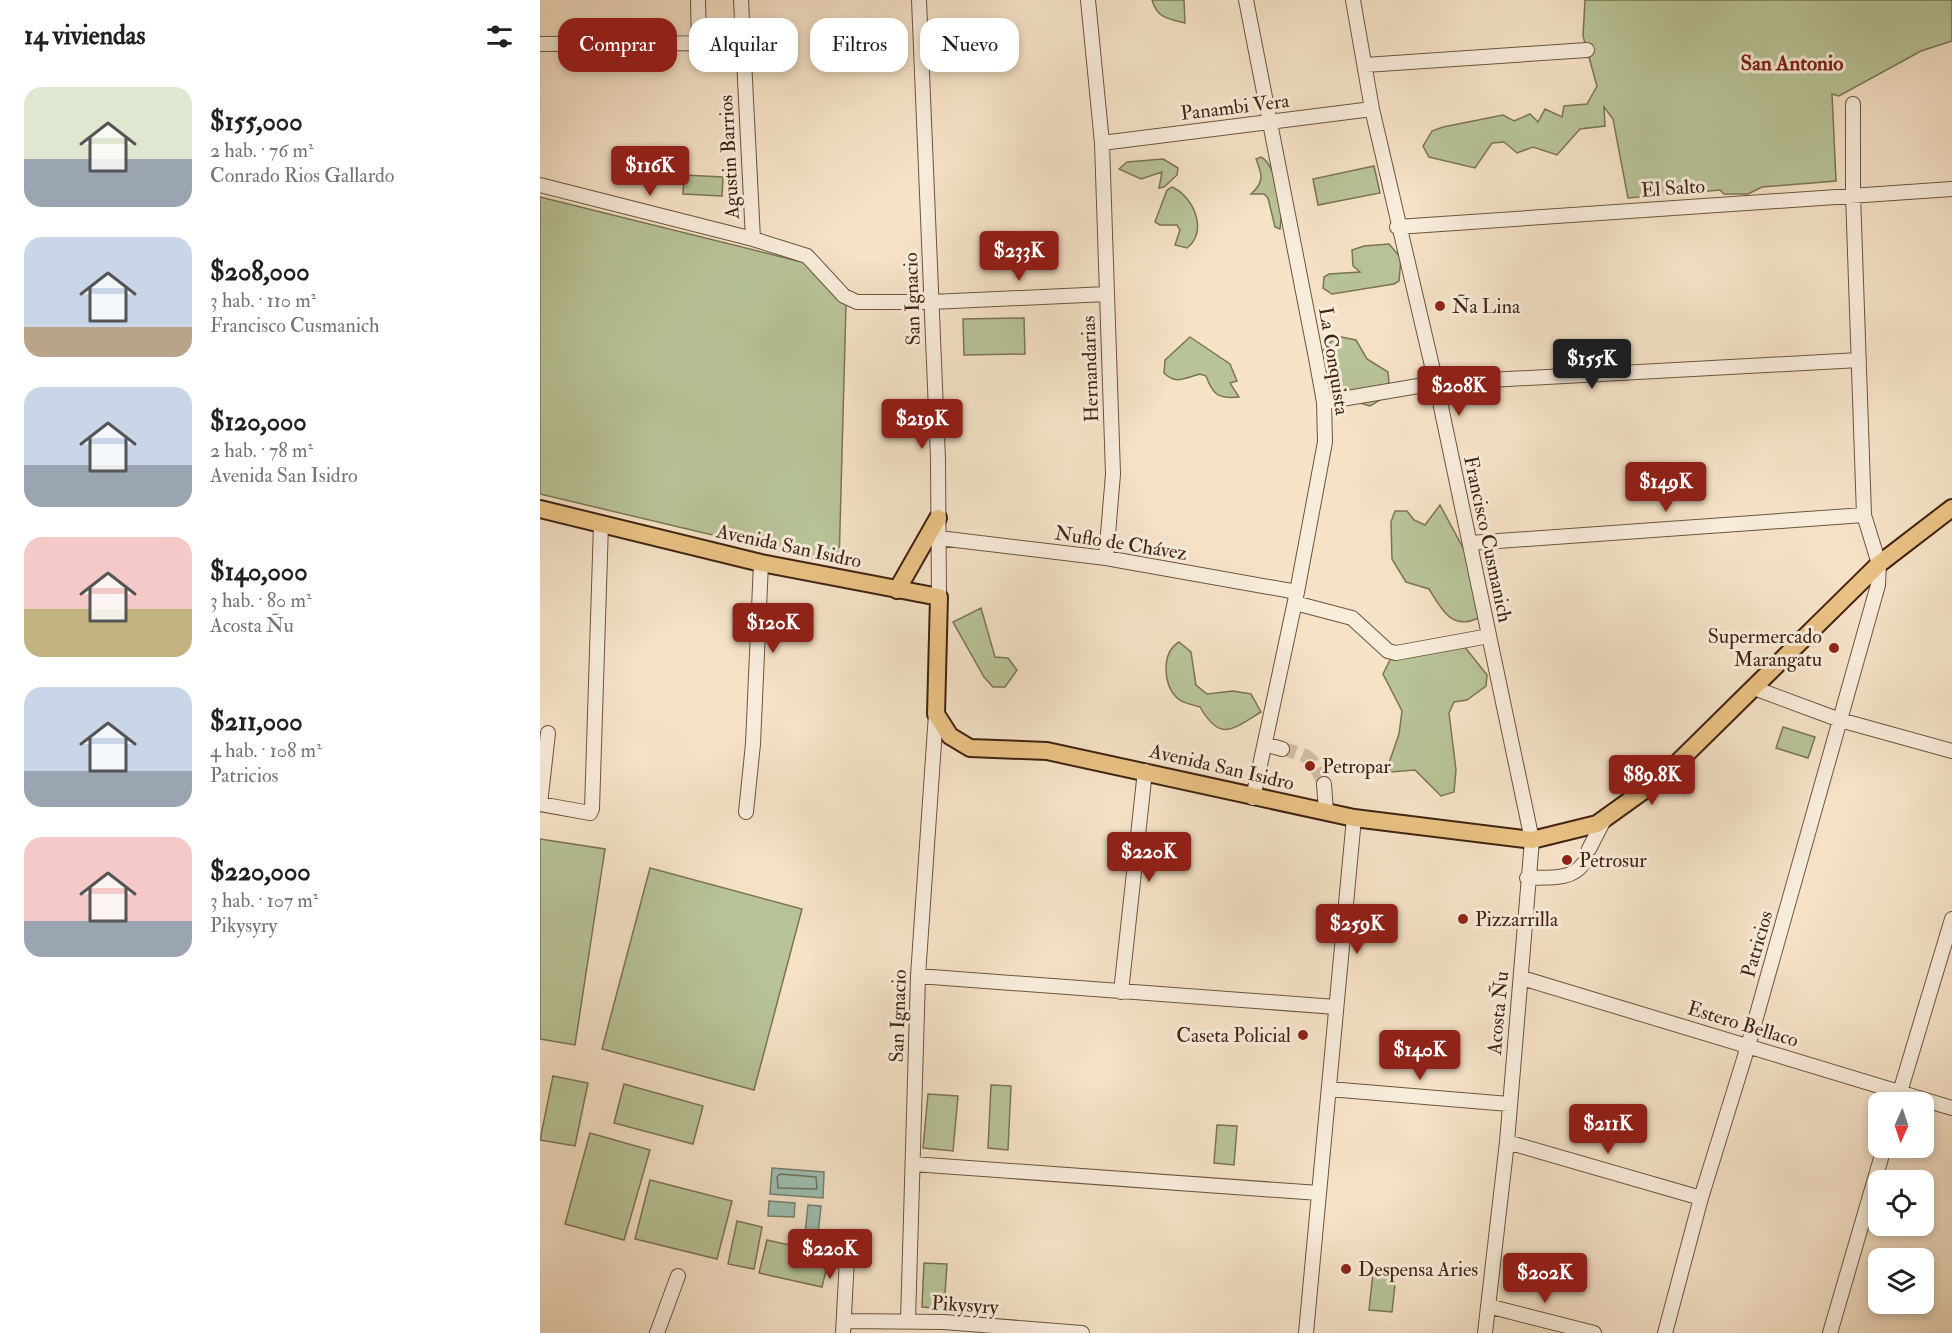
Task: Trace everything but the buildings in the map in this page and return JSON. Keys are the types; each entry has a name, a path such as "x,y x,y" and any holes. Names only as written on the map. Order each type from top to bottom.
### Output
{"main road":[{"name":"Avenida San Isidro","path":"936,714 950,736 970,748 1047,751 1144,771 1253,798 1354,818 1532,840 1597,824 1664,776 1879,564 1952,508"},
{"name":"Avenida San Isidro","path":"540,509 761,563 939,597"},
{"path":"897,590 938,518"},
{"path":"936,714 939,597"}],"street":[{"path":"698,0 698,18"},
{"name":"Agustin Barrios","path":"741,0 741,18"},
{"name":"San Ignacio","path":"919,0 939,538 939,597"},
{"name":"Hernandarias","path":"1088,0 1102,143 1113,474 1106,558"},
{"name":"La Conquista","path":"1246,0 1324,402 1325,442 1296,598 1253,798"},
{"name":"Francisco Cusmanich","path":"1353,0 1372,109 1397,227 1436,383 1532,840"},
{"path":"540,44 689,44"},
{"path":"1365,65 1587,50"},
{"name":"Agustin Barrios","path":"744,72 753,239"},
{"path":"1852,104 1852,194 1864,515 1879,564"},
{"name":"Panambi Vera","path":"1102,143 1372,109"},
{"path":"540,185 753,239 807,256 849,300 931,302 1107,294"},
{"name":"El Salto","path":"1397,227 1852,194 1952,189"},
{"path":"1324,402 1436,383 1859,360"},
{"path":"1470,543 1864,515"},
{"path":"548,733 540,804 585,814 592,809 601,524"},
{"name":"Nuflo de Chávez","path":"939,538 1106,558 1296,598 1352,618 1388,651 1396,653 1489,636"},
{"path":"746,812 753,744 761,563"},
{"name":"Patricios","path":"1665,1333 1701,1198 1748,1046 1878,585 1879,564"},
{"path":"1754,688 1840,720 1952,751"},
{"name":"San Ignacio","path":"908,1321 918,976 936,714"},
{"path":"1265,744 1282,748"},
{"path":"1121,992 1144,771"},
{"path":"1324,784 1326,812"},
{"path":"1306,1333 1354,818"},
{"path":"1589,849 1605,818"},
{"name":"Acosta Ñu","path":"1485,1333 1507,1142 1522,978 1527,878 1532,840"},
{"path":"1527,878 1565,876 1577,873 1583,864"},
{"path":"1900,1092 1952,919"},
{"path":"918,976 1336,1007"},
{"name":"Estero Bellaco","path":"1522,978 1748,1046 1884,1092"},
{"path":"1329,1089 1509,1104"},
{"name":"Estero Bellaco","path":"1934,1104 1952,1108"},
{"path":"1507,1142 1701,1198"},
{"path":"1830,1333 1881,1158"},
{"path":"913,1164 1319,1193"},
{"path":"844,1327 848,1240"},
{"path":"657,1333 678,1276"},
{"path":"1488,1306 1594,1333"},
{"name":"Pikysyry","path":"844,1327 908,1321 944,1328 1082,1333"}],"shaded area":[{"path":"1152,0 1184,0 1185,23 1168,19 1160,14"},
{"path":"1585,0 1952,0 1952,41 1921,51 1839,96 1832,94 1836,181 1762,187 1748,194 1724,194 1720,190 1628,198 1613,119 1604,107 1605,126 1580,129 1557,155 1533,147 1517,153 1504,142 1492,143 1475,168 1429,157 1423,146 1432,131 1443,127 1503,115 1514,121 1530,114 1538,122 1545,109 1562,117 1564,106 1587,104 1597,86 1583,36"},
{"path":"1261,157 1271,169 1278,190 1281,212 1280,229 1275,227 1268,198 1264,194 1251,194 1259,186 1261,174 1256,159"},
{"path":"1163,159 1178,168 1177,175 1164,187 1159,188 1162,172 1141,179 1119,169 1127,162"},
{"path":"1374,166 1380,193 1318,205 1313,179"},
{"path":"684,175 723,177 722,196 683,194"},
{"path":"1172,187 1186,198 1196,214 1197,233 1194,241 1187,248 1175,245 1180,230 1177,225 1160,225 1155,222 1167,190"},
{"path":"540,197 818,266 846,305 839,565 540,494"},
{"path":"1389,244 1401,258 1399,281 1394,284 1332,294 1323,288 1324,277 1329,274 1360,272 1353,266 1352,250 1364,246"},
{"path":"1024,318 1025,354 964,355 963,319"},
{"path":"1336,336 1356,340 1367,359 1388,372 1390,394 1370,406 1331,395 1316,358"},
{"path":"1190,337 1230,364 1237,381 1230,383 1239,397 1217,394 1211,388 1206,376 1200,374 1177,380 1164,373 1165,360"},
{"path":"1440,505 1477,574 1478,618 1469,621 1461,622 1448,616 1429,589 1406,582 1392,559 1391,522 1395,511 1407,511 1414,520 1425,525"},
{"path":"981,608 995,657 1008,658 1017,670 1005,687 993,687 984,677 953,622"},
{"path":"1179,642 1191,652 1196,685 1207,694 1233,691 1251,694 1261,712 1234,728 1220,729 1207,718 1200,707 1177,698 1169,685 1166,669 1169,653"},
{"path":"1464,646 1487,675 1486,686 1467,700 1454,702 1449,713 1456,770 1454,792 1441,796 1415,770 1391,772 1388,766 1399,734 1402,711 1383,674 1391,658"},
{"path":"1783,727 1815,737 1808,758 1776,748"},
{"path":"540,839 605,849 575,1045 540,1039"},
{"path":"650,868 802,909 754,1090 602,1049"},
{"path":"553,1076 588,1083 575,1146 540,1140"},
{"path":"624,1084 703,1106 693,1144 614,1123"},
{"path":"991,1085 1011,1086 1008,1150 988,1148"},
{"path":"928,1094 958,1096 953,1151 923,1148"},
{"path":"1217,1125 1237,1126 1234,1165 1214,1163"},
{"path":"590,1133 650,1150 624,1240 565,1224"},
{"path":"650,1180 732,1201 717,1259 635,1239"},
{"path":"737,1221 762,1227 754,1269 728,1264"},
{"path":"767,1240 830,1254 822,1287 759,1273"},
{"path":"924,1263 947,1264 944,1309 922,1307"},
{"path":"1373,1273 1396,1275 1392,1312 1369,1310"}],"water":[{"path":"772,1168 824,1172 823,1198 770,1194"},
{"path":"769,1201 795,1203 794,1217 768,1216"},
{"path":"808,1205 821,1206 818,1235 805,1233"}],"tunnel":[{"path":"1282,749 1299,753 1310,759 1324,784"}],"place":[{"name":"Ña Lina","path":"1440,306"},
{"name":"Supermercado Marangatu","path":"1834,648"},
{"name":"Petropar","path":"1310,766"},
{"name":"Petrosur","path":"1567,860"},
{"name":"Pizzarrilla","path":"1463,919"},
{"name":"Caseta Policial","path":"1303,1035"},
{"name":"Despensa Aries","path":"1346,1269"}],"district":[{"name":"San Antonio","path":"1792,63"}]}
